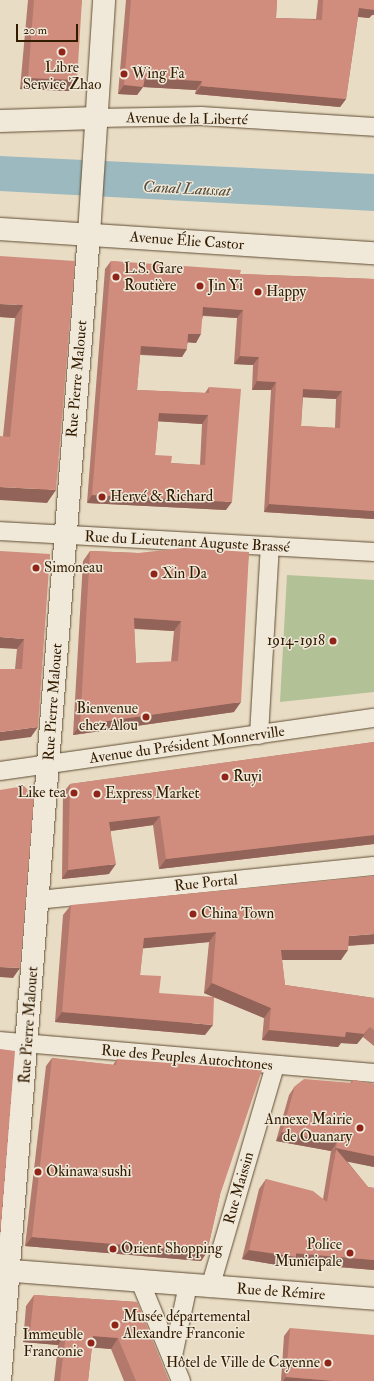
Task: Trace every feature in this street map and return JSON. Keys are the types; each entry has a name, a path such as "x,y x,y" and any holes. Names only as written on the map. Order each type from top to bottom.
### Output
{"street":[{"name":"Rue Pierre Malouet","path":"0,1381 5,1271 27,1044 49,763 64,535 89,234 104,0"},
{"name":"Avenue de la Liberté","path":"0,121 96,126 201,116 374,127"},
{"name":"Avenue Élie Castor","path":"0,229 374,253"},
{"name":"Rue du Lieutenant Auguste Brassé","path":"0,531 374,552"},
{"path":"259,735 270,546"},
{"name":"Avenue du Président Monnerville","path":"0,771 374,718"},
{"name":"Rue Portal","path":"38,900 374,866"},
{"name":"Rue des Peuples Autochtones","path":"0,1041 275,1066 374,1073"},
{"name":"Rue Maissin","path":"210,1288 275,1066"},
{"name":"Rue de Rémire","path":"5,1271 210,1288 374,1299"},
{"path":"140,1281 143,1296 173,1356 181,1381"},
{"path":"173,1356 188,1286"}],"green space":[{"path":"287,575 374,580 374,692 280,702"}],"water":[{"name":"Canal Laussat","path":"0,156 374,174 374,211 0,191"}],"building":[{"path":"34,0 82,0 77,80 28,78"},
{"path":"131,0 277,0 276,18 322,20 323,0 374,0 374,10 359,8 346,99 201,86 202,81 145,78 143,87 124,85"},
{"path":"0,256 75,261 56,490 0,487 0,436 10,437 23,305 0,304"},
{"path":"111,261 241,270 240,274 374,279 374,511 269,504 276,382 257,381 259,357 240,356 243,310 203,307 201,334 188,334 187,349 141,346 137,390 209,393 209,387 241,389 232,502 92,495","holes":["303,389 342,391 340,428 301,426","159,413 208,415 205,465 171,463 172,456 155,455"]},
{"path":"184,548 249,552 241,702 80,725 90,551 138,553","holes":["134,618 181,621 178,661 136,663"]},
{"path":"0,551 50,554 38,727 0,732 0,669 22,669 24,639 0,637"},
{"path":"374,742 374,835 166,859 160,816 109,822 116,864 68,870 70,784"},
{"path":"24,786 34,796 20,968 0,967 0,790"},
{"path":"374,876 374,934 349,936 348,950 281,950 285,985 374,998 374,1030 370,1027 364,1034 346,1032 345,1037 269,1030 271,1008 212,983 216,932 144,938 140,975 161,976 159,993 214,997 213,1025 62,1012 71,905"},
{"path":"0,1049 15,1051 0,1237"},
{"path":"52,1058 116,1065 117,1059 262,1070 220,1195 207,1252 32,1237"},
{"path":"304,1079 352,1083 353,1080 374,1084 374,1156 336,1148 337,1142 282,1132 295,1086"},
{"path":"336,1149 368,1187 374,1188 374,1260 296,1253 296,1257 249,1250 266,1179 313,1191 327,1202"},
{"name":"Immeuble Franconie","path":"34,1295 137,1302 169,1381 136,1381 118,1338 93,1336 88,1381 60,1381 66,1334 30,1331"},
{"name":"Hôtel de Ville de Cayenne","path":"290,1328 374,1335 374,1381 334,1381 286,1377"}],"place":[{"name":"Libre Service Zhao","path":"62,52"},
{"name":"Wing Fa","path":"124,74"},
{"name":"L.S. Gare Routière","path":"116,277"},
{"name":"Jin Yi","path":"200,286"},
{"name":"Happy","path":"258,292"},
{"name":"Hervé & Richard","path":"102,497"},
{"name":"Simoneau","path":"36,568"},
{"name":"Xin Da","path":"154,574"},
{"name":"1914-1918","path":"333,641"},
{"name":"Bienvenue chez Alou","path":"146,717"},
{"name":"Ruyi","path":"225,777"},
{"name":"Like tea","path":"74,793"},
{"name":"Express Market","path":"97,794"},
{"name":"China Town","path":"193,914"},
{"name":"Annexe Mairie de Ouanary","path":"360,1128"},
{"name":"Okinawa sushi","path":"38,1172"},
{"name":"Orient Shopping","path":"113,1249"},
{"name":"Police Municipale","path":"350,1253"},
{"name":"Musée départemental Alexandre Franconie","path":"115,1325"},
{"name":"Immeuble Franconie","path":"91,1343"},
{"name":"Hôtel de Ville de Cayenne","path":"328,1363"}]}
